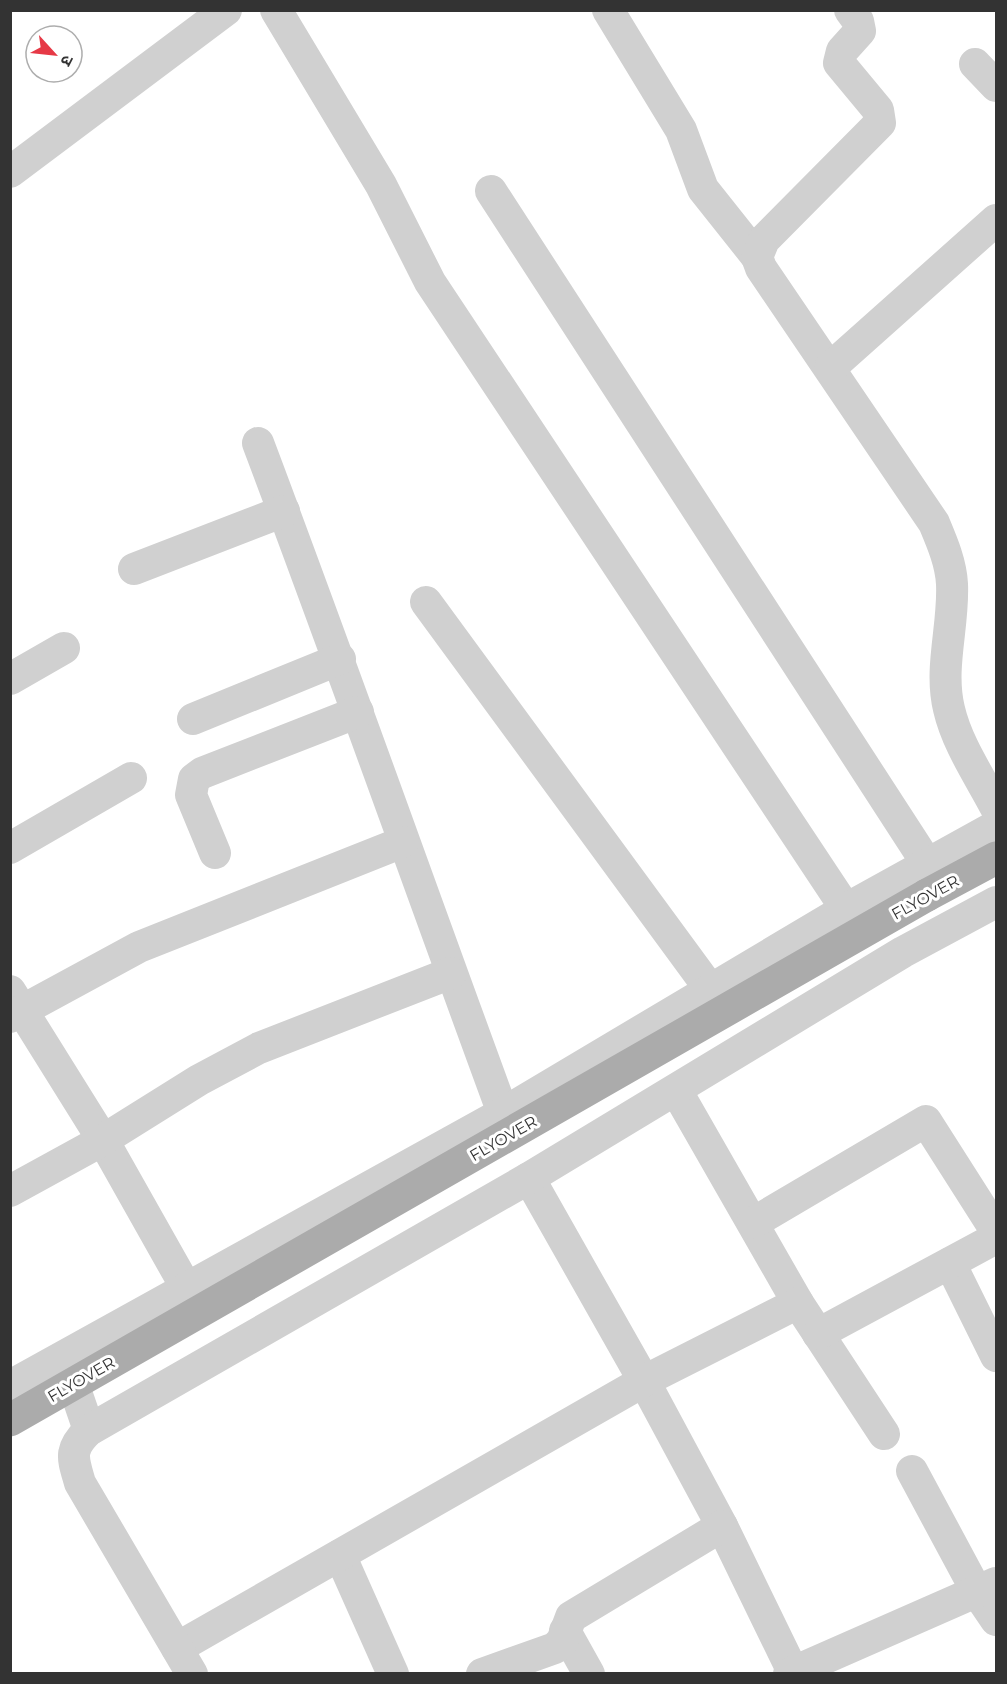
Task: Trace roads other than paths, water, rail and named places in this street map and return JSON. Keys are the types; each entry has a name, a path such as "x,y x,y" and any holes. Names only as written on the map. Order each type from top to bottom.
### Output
{"main road":[{"name":"FLYOVER","path":"10,1420 928,880 996,858"}],"street":[{"path":"10,172 226,10"},
{"path":"276,10 381,185 430,282 846,909"},
{"path":"608,10 681,130 703,189 757,257 761,268 934,523 942,544 952,585 946,659 949,709 960,739 996,808"},
{"path":"757,257 764,240 880,123 878,110 839,63 842,51 860,31 858,21 850,10"},
{"path":"975,64 996,86"},
{"path":"491,190 928,880"},
{"path":"830,368 996,220"},
{"path":"258,443 340,659 403,842 503,1113"},
{"path":"134,569 284,511"},
{"path":"426,602 710,989"},
{"path":"10,679 64,648"},
{"path":"193,719 340,659"},
{"path":"215,853 191,795 194,779 202,773 358,712"},
{"path":"10,848 131,778"},
{"path":"10,1386 503,1113 846,909 928,880 996,826"},
{"path":"188,1289 103,1140 14,1006 139,947 403,842"},
{"path":"798,1303 644,1381 340,1555 185,1661 80,1484 73,1452 78,1441 89,1430 529,1179 903,952 996,902"},
{"path":"10,1191 103,1140 199,1080 259,1048 452,973"},
{"path":"676,1090 798,1303 884,1434"},
{"path":"753,1223 927,1121 996,1231"},
{"path":"529,1179 644,1381 722,1526 792,1673 987,1588"},
{"path":"818,1334 996,1238"},
{"path":"950,1263 996,1356"},
{"path":"64,1357 89,1430"},
{"path":"912,1471 987,1588 996,1620"},
{"path":"482,1674 555,1648 562,1641 572,1617 722,1526"},
{"path":"340,1555 393,1674"},
{"path":"565,1631 589,1674"}]}
